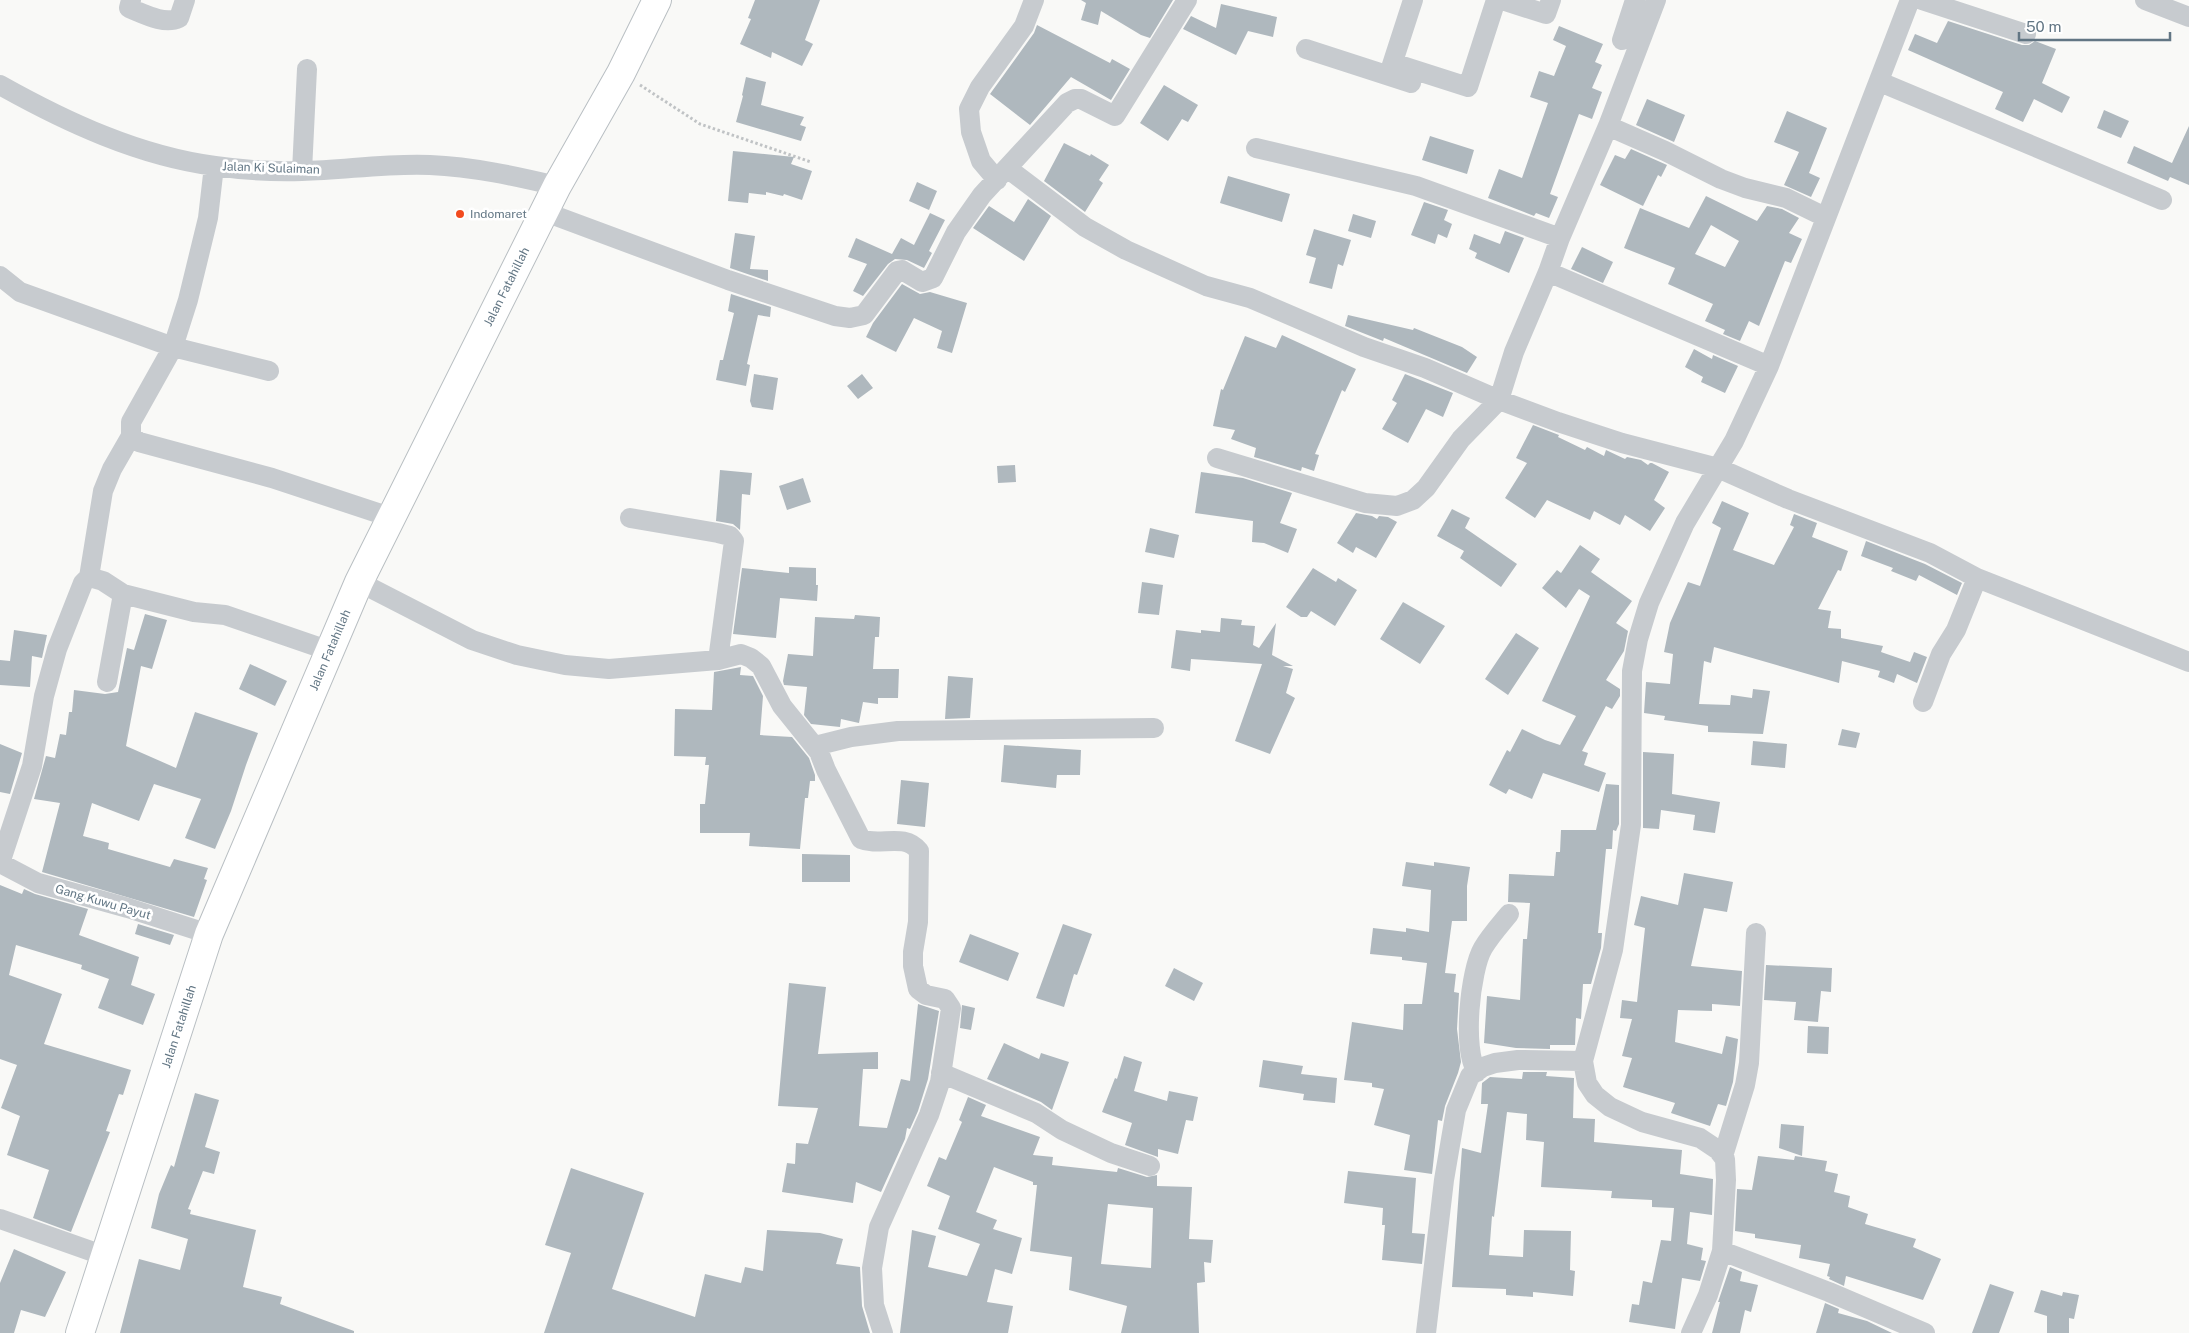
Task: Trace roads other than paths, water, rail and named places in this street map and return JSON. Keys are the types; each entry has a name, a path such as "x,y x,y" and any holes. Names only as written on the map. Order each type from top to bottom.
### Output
{"street":[{"path":"131,0 129,8 158,19 173,21 180,18 185,0"},
{"name":"Jalan Fatahillah","path":"80,1333 209,934 359,582 557,186 621,73 657,0"},
{"path":"1034,0 1024,26 980,87 970,109 971,132 981,162 1085,227 1126,250 1206,286 1250,298 1355,344 1425,368 1499,400 1622,443 1718,468 1788,499 1930,553 1977,578 2189,662"},
{"path":"545,212 736,283 835,316 850,318 864,316 896,271 902,270 922,282 933,278 956,232 982,195 1072,99 1081,99 1115,116 1187,0"},
{"path":"1391,69 1414,0"},
{"path":"1306,49 1391,69 1415,70 1468,87 1496,0"},
{"path":"1502,0 1546,14 1551,0"},
{"path":"1622,40 1635,0"},
{"path":"1217,458 1365,503 1397,506 1414,500 1426,488 1461,439 1499,400 1514,352 1608,126 1656,0"},
{"path":"1723,1156 1718,1150 1700,1138 1642,1122 1610,1107 1595,1095 1587,1083 1584,1060 1613,950 1631,825 1632,671 1638,639 1649,603 1681,532 1734,441 1769,366 1910,0"},
{"path":"1922,0 2026,34"},
{"path":"2145,0 2189,17"},
{"path":"302,171 307,69"},
{"path":"1880,82 2162,200"},
{"name":"Jalan Ki Sulaiman","path":"0,85 49,112 156,155 214,166 302,171 376,165 430,165 494,171 557,186"},
{"path":"1608,126 1721,179 1745,188 1786,198 1825,218"},
{"path":"1256,148 1416,186 1560,238"},
{"path":"0,863 32,766 44,696 57,649 83,583 89,577 103,491 112,469 131,436 131,422 173,347 200,256 212,194 214,166"},
{"path":"1548,272 1769,366"},
{"path":"0,276 20,292 173,347 269,371"},
{"path":"131,436 140,442 272,478 390,517"},
{"path":"630,518 718,533 730,536 734,541 718,660"},
{"path":"89,577 103,581 123,594 194,612 225,615 330,651"},
{"path":"1923,702 1941,654 1956,630 1977,578"},
{"path":"359,582 472,640 517,655 566,665 609,669 718,660 741,654 751,658 761,666 782,706 815,746 861,839 872,842 899,841 911,843 920,854 918,922 913,952 913,966 918,989 926,995 945,999 951,1008 941,1073 929,1115 879,1227 873,1277 874,1305 883,1333"},
{"path":"108,682 123,594"},
{"path":"815,746 898,731 1154,728"},
{"name":"Gang Kuwu Payut","path":"0,863 38,883 128,908 209,934"},
{"path":"1477,1072 1472,1066 1469,1052 1472,980 1482,949 1509,914"},
{"path":"1691,1333 1708,1295 1722,1251 1726,1180 1723,1156 1745,1085 1750,1062 1756,933"},
{"path":"1426,1333 1444,1180 1456,1110 1470,1076 1483,1067 1495,1063 1518,1060 1584,1060"},
{"path":"941,1073 1036,1113 1062,1130 1111,1153 1150,1166"},
{"path":"0,1219 105,1256"},
{"path":"1722,1251 1829,1292 1925,1333"}],"place":[{"name":"Indomaret","path":"460,214"}]}
